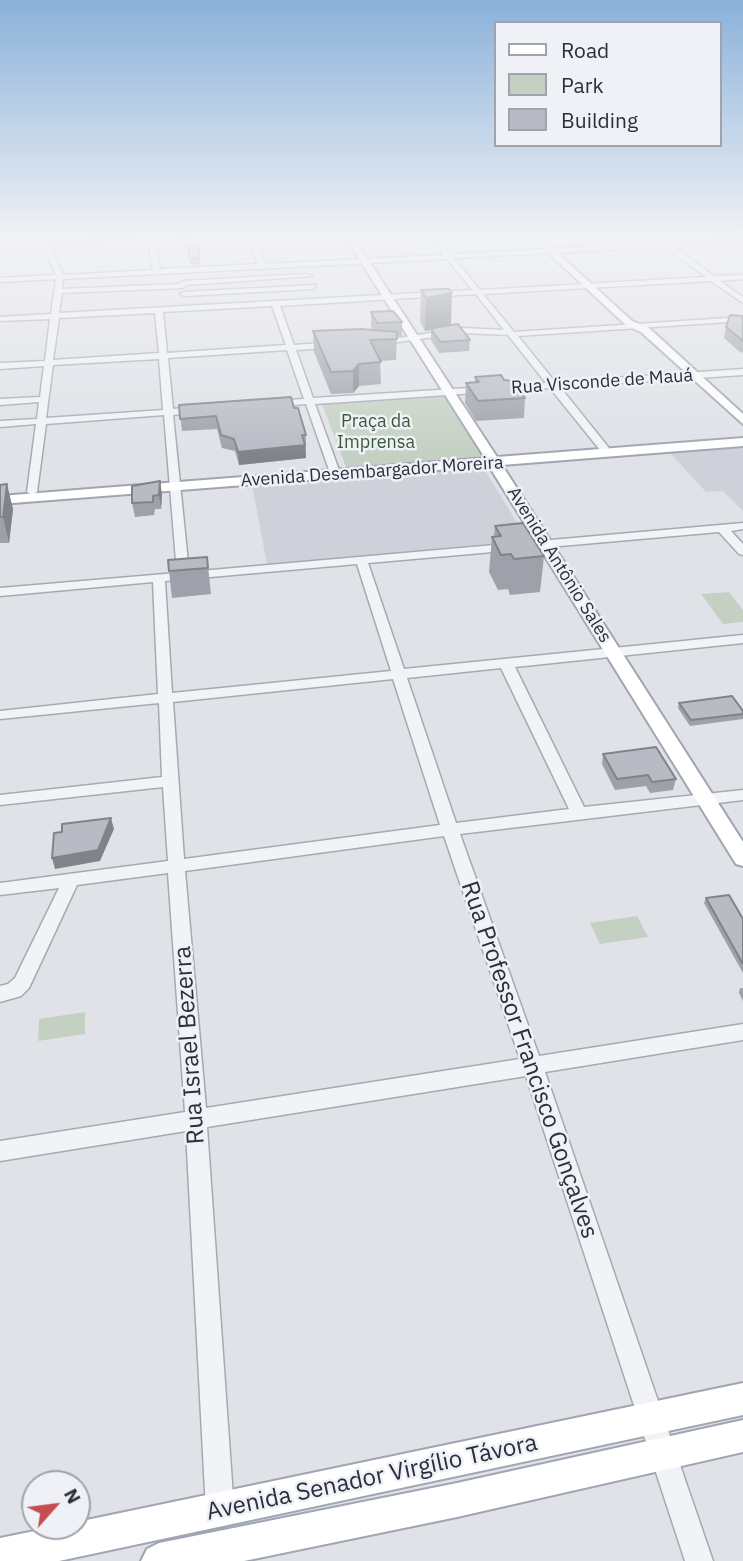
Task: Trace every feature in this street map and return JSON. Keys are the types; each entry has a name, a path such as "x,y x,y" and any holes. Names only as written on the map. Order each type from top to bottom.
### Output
{"main road":[{"name":"Avenida Antônio Sales","path":"396,310 419,342 447,392 615,653 743,859"},
{"path":"614,310 629,323 645,330 743,420"},
{"name":"Avenida Desembargador Moreira","path":"0,500 334,470 492,460 604,447 743,439"},
{"name":"Avenida Desembargador Moreira","path":"0,494 175,484 743,439"},
{"name":"Avenida Senador Virgílio Távora","path":"0,1556 743,1399"},
{"name":"Avenida Senador Virgílio Távora","path":"159,1561 214,1555 743,1436"}],"street":[{"path":"32,492 56,310"},
{"path":"159,310 183,576"},
{"path":"0,319 163,310"},
{"path":"278,310 334,470"},
{"path":"493,310 604,447"},
{"path":"480,341 743,319"},
{"path":"419,342 437,333 496,330 516,336"},
{"path":"480,332 498,333 508,337 457,339 419,342 433,335 480,332"},
{"path":"367,343 453,342"},
{"path":"0,366 342,345"},
{"name":"Rua Visconde de Mauá","path":"257,405 743,372"},
{"path":"0,402 45,399"},
{"path":"0,424 207,409"},
{"path":"0,592 743,526"},
{"path":"722,528 743,551"},
{"name":"Rua Professor Francisco Gonçalves","path":"361,559 450,830 533,1065 699,1561"},
{"name":"Rua Israel Bezerra","path":"159,578 170,781 196,1118 220,1511"},
{"path":"0,715 743,639"},
{"path":"506,663 579,813"},
{"path":"0,800 170,781"},
{"path":"0,889 743,794"},
{"path":"0,994 14,991 22,983 71,880"},
{"path":"0,1151 743,1032"}],"shaded area":[{"path":"743,446 743,511 723,491 706,492 669,452"},
{"path":"478,467 484,469 526,537 522,541 267,564 252,485"}],"green space":[{"name":"Praça da Imprensa","path":"446,395 483,456 346,467 322,404"},
{"path":"729,592 743,610 743,622 723,624 701,594"},
{"path":"637,916 648,937 600,944 590,923"},
{"path":"85,1012 85,1034 38,1041 39,1019"}],"building":[{"path":"393,311 402,322 377,323 371,312"},
{"path":"730,315 743,316 743,341 726,327"},
{"path":"458,324 470,340 440,342 431,329 439,327"},
{"path":"361,329 397,332 397,339 370,340 381,362 359,364 353,371 331,372 313,331"},
{"path":"501,375 504,380 513,381 525,398 478,401 466,383 479,382 475,377"},
{"path":"291,397 294,408 298,408 306,435 302,435 305,445 238,452 234,439 221,435 216,416 180,419 179,405"},
{"path":"160,481 159,495 153,496 153,502 132,503 132,486"},
{"path":"7,484 3,517 0,517 0,485"},
{"path":"523,523 544,556 514,559 511,554 501,555 492,537 501,536 495,526"},
{"path":"207,557 208,568 169,571 168,560"},
{"path":"732,696 743,714 691,720 679,703"},
{"path":"656,747 676,779 652,782 648,775 617,779 603,754"},
{"path":"111,818 98,850 52,858 54,833 62,832 62,824"},
{"path":"729,895 743,919 743,964 706,898"}]}
